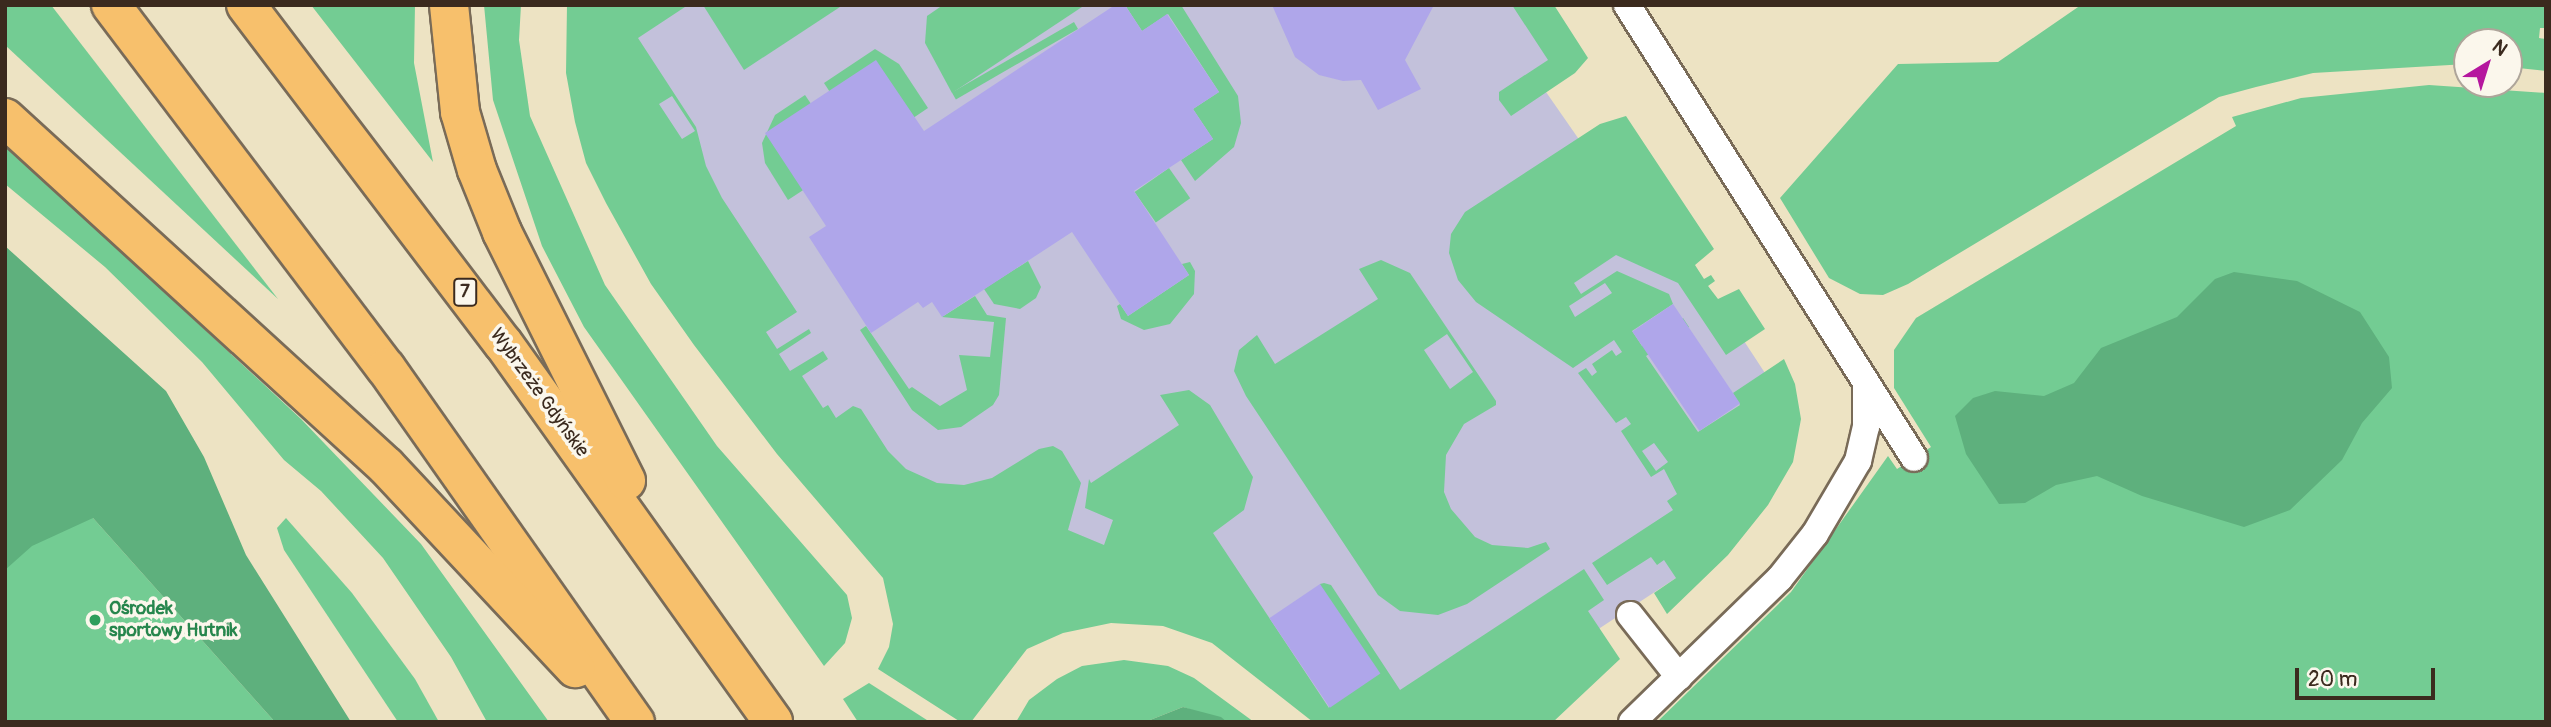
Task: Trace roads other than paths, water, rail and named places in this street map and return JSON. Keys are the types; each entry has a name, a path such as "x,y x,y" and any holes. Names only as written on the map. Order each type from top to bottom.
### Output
{"highway":[{"path":"111,5 394,379 635,722"},
{"name":"Wybrzeże Gdyńskie","path":"246,5 398,202 677,583 773,722"},
{"path":"449,5 460,112 477,170 502,232 677,583"},
{"path":"5,118 386,466 625,722"}],"lane":[{"path":"1627,5 1914,458"},
{"path":"1632,722 1780,578 1843,490 1866,427 1866,383"},
{"path":"1630,615 1679,677"}],"place":[{"name":"Ośrodek sportowy Hutnik","path":"95,620"}]}
